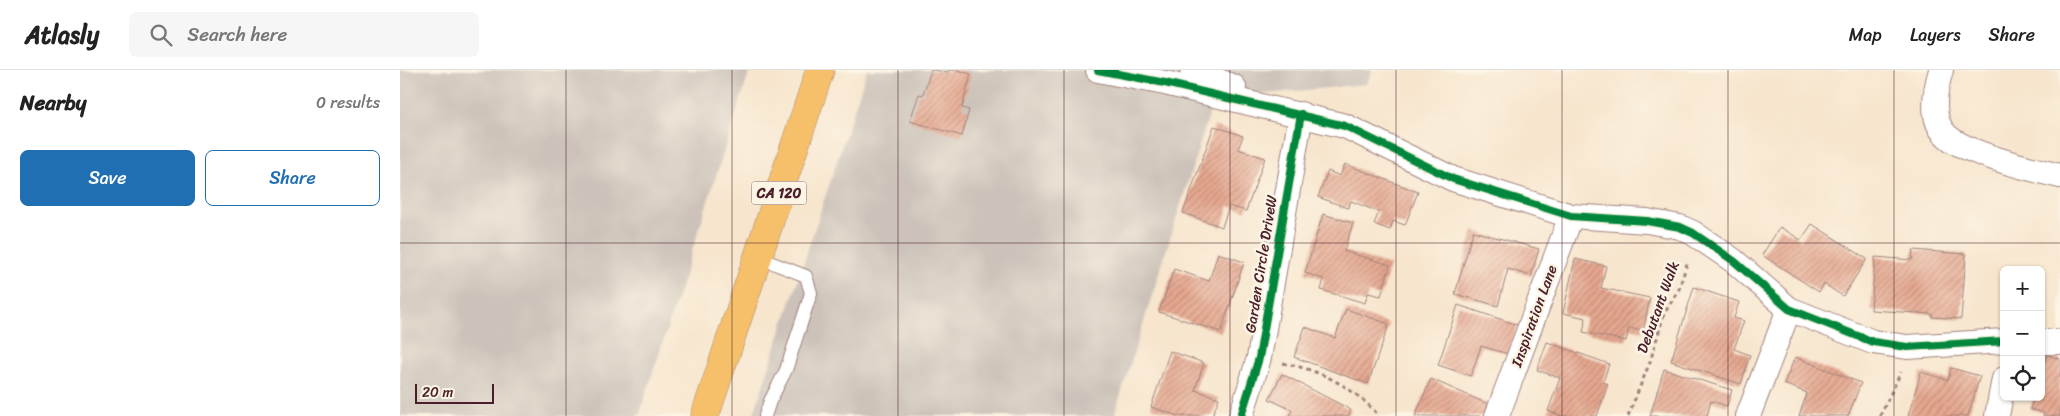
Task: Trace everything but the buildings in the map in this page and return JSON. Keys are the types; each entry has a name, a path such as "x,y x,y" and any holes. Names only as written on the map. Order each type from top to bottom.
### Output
{"main road":[{"name":"CA 120","path":"705,416 820,70"}],"street":[{"path":"1098,70 1301,114 1345,126 1453,179 1571,216 1647,221 1680,227 1693,233 1734,261 1789,309 1873,342 1907,347 2000,341"},
{"path":"1192,70 1301,114"},
{"path":"1941,70 1936,87 1936,118 1946,136 1972,150 2060,176"},
{"name":"Garden Circle DriveW","path":"1242,416 1259,358 1301,114"},
{"name":"Inspiration Lane","path":"1497,416 1571,216"},
{"path":"1748,416 1789,309"},
{"path":"2045,342 2060,342"},
{"path":"1997,416 2000,400"}],"lane":[{"path":"757,257 806,276 811,293 786,370 770,401 765,416"}],"path":[{"path":"1880,416 1899,379 1907,347"},
{"path":"1259,358 1303,367 1340,383 1367,402 1379,416"}],"shaded area":[{"path":"400,70 750,70 639,416 400,416"},
{"path":"867,70 1372,70 1367,84 1214,99 1114,416 753,416"}],"cycle path":[{"path":"1098,70 1165,83 1345,126 1453,179 1571,216 1647,221 1680,227 1693,233 1734,261 1789,309 1873,342 1907,347 2000,341"},
{"path":"1241,416 1259,358 1301,114"}]}
